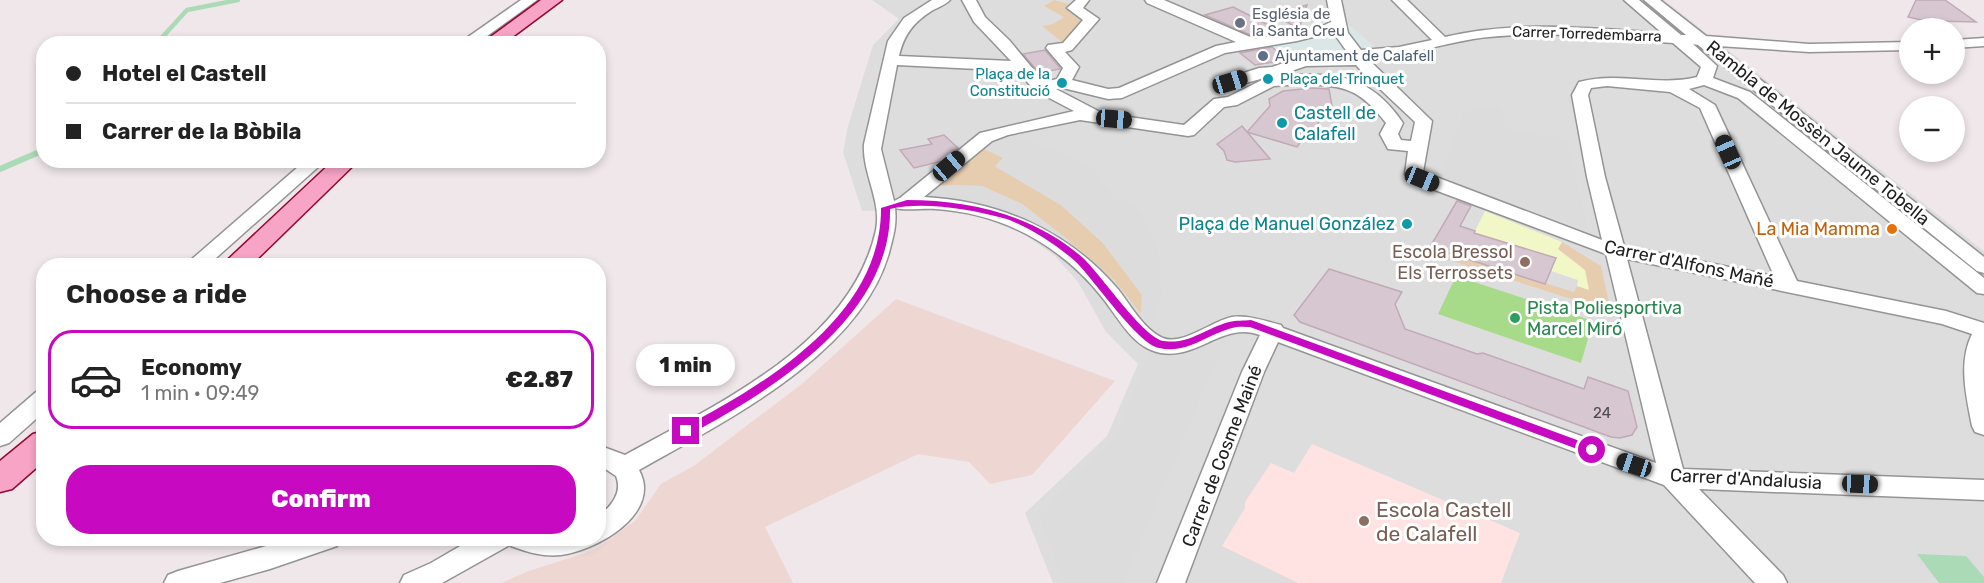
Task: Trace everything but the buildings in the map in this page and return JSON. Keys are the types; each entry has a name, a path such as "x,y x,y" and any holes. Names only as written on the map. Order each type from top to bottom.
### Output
{"main road":[{"path":"501,36 553,0"},
{"path":"243,258 339,168"},
{"path":"0,480 36,449"}],"street":[{"path":"477,36 530,0"},
{"path":"896,205 872,148 890,60 900,29 922,11 944,0"},
{"path":"969,0 979,19 1004,43 1020,66 1036,83 1062,84 1108,94 1122,93 1221,49 1322,32 1338,20"},
{"path":"1152,0 1253,44"},
{"path":"1230,82 1265,77 1331,80 1364,90 1395,123 1389,135 1394,145 1415,154 1424,121 1359,58 1341,33 1334,0"},
{"path":"1399,0 1441,41"},
{"name":"Rambla de Mossèn Jaume Tobella","path":"1631,0 1709,66 1705,80 1744,95 1984,288"},
{"name":"Rambla de Mossèn Jaume Tobella","path":"1651,0 1984,267"},
{"path":"1062,84 1071,67 1053,48 1067,47 1092,19 1074,8 1083,1"},
{"name":"Carrer Torredembarra","path":"1265,77 1304,61 1359,58 1399,52 1441,41 1505,31 1540,30 1676,37 1809,48 1899,46"},
{"path":"1965,43 1984,42"},
{"path":"890,60 1020,66"},
{"path":"624,467 735,405 774,379 813,348 849,308 865,286 876,263 896,205 986,137 1004,130 1080,115 1184,131 1191,129 1220,102 1231,102 1265,77"},
{"path":"1707,105 1673,87 1622,80 1585,85 1581,90 1582,112 1596,177 1673,478 1773,583"},
{"path":"1673,87 1705,80"},
{"path":"1062,84 1098,117"},
{"path":"1762,89 1727,88 1707,93 1707,105 1788,285"},
{"name":"Carrer d'Alfons Mañé","path":"1415,154 1414,174 1422,179 1587,242 1614,250 1946,318 1983,336"},
{"path":"203,258 308,168"},
{"name":"Carrer d'Andalusia","path":"896,205 928,202 1006,216 1041,232 1079,260 1143,333 1159,345 1185,345 1231,324 1251,324 1273,330 1673,478 1984,490"},
{"name":"Carrer de Cosme Mainé","path":"1171,583 1253,372 1273,330"},
{"path":"1983,336 1976,349 1976,384 1984,426"},
{"path":"0,437 36,405"},
{"path":"606,456 614,459 624,467 633,485 630,500 615,521 606,527"},
{"path":"178,583 270,558 304,546"},
{"path":"414,583 441,571 484,546"}],"shaded area":[{"path":"872,0 1664,0 1984,251 1984,583 1053,583 1025,513 1107,436 1138,364 1106,332 1078,282 1055,256 1024,234 981,217 934,209 862,211 843,152 848,126 873,45 899,19"},
{"path":"1054,0 1069,4 1066,9 1080,14 1083,20 1062,42 1042,26 1053,24 1064,17 1044,6"},
{"path":"1346,16 1348,24 1377,49 1357,55 1287,60 1271,47 1239,51 1229,44 1279,30 1285,33 1300,29 1330,17"},
{"path":"1500,106 1507,129 1567,139 1588,229 1441,179 1464,112"},
{"path":"1005,134 1068,155 1091,167 1109,189 1141,212 1157,245 1162,296 1151,325 1141,314 1142,295 1103,243 1061,205 995,166 1003,158 982,148"},
{"path":"982,148 1004,158 996,167 1061,205 1103,243 1142,295 1141,314 1114,280 1022,204 982,186 940,185 970,155"},
{"path":"940,185 982,186 1022,204 1071,242 994,208 929,196"},
{"path":"1485,211 1562,242 1558,249 1585,270 1589,290 1577,286 1578,280 1551,271 1474,233"},
{"path":"1562,242 1601,266 1610,308 1590,305 1443,258 1446,252 1574,292 1577,286 1588,289 1558,249"},
{"path":"896,299 1115,381 1032,475 990,484 969,462 918,454 765,527 793,583 501,583 600,546 606,546 606,542 635,521 661,484 695,465 803,383"},
{"path":"1225,339 1123,583 1064,583 1039,516 1116,437 1149,353 1169,357 1187,355"},
{"name":"Escola Castell de Calafell","path":"1312,444 1520,533 1501,583 1298,583 1222,546 1245,508 1245,502 1271,463 1294,473"},
{"path":"1917,554 1966,556 1984,577 1984,583 1939,583"}],"green space":[{"name":"Pista Poliesportiva Marcel Miró","path":"1456,276 1593,321 1581,363 1438,314"}],"waterway":[{"path":"163,36 187,10 238,0"},
{"path":"0,169 36,153"}],"place":[{"name":"Església de la Santa Creu","path":"1240,23"},
{"name":"Ajuntament de Calafell","path":"1263,56"},
{"name":"Plaça del Trinquet","path":"1268,79"},
{"name":"Plaça de la Constitució","path":"1062,83"},
{"name":"Castell de Calafell","path":"1282,123"},
{"name":"Plaça de Manuel González","path":"1407,224"},
{"name":"La Mia Mamma","path":"1892,229"},
{"name":"Escola Bressol Els Terrossets","path":"1525,262"},
{"name":"Pista Poliesportiva Marcel Miró","path":"1515,318"},
{"name":"Escola Castell de Calafell","path":"1364,521"}],"route":[{"path":"686,431 735,405 774,379 813,348 849,308 865,286 876,263 886,229 885,208 907,202 928,202 1006,216 1041,232 1079,260 1143,333 1159,345 1169,347 1185,345 1231,324 1251,324 1273,330 1592,450"}]}
